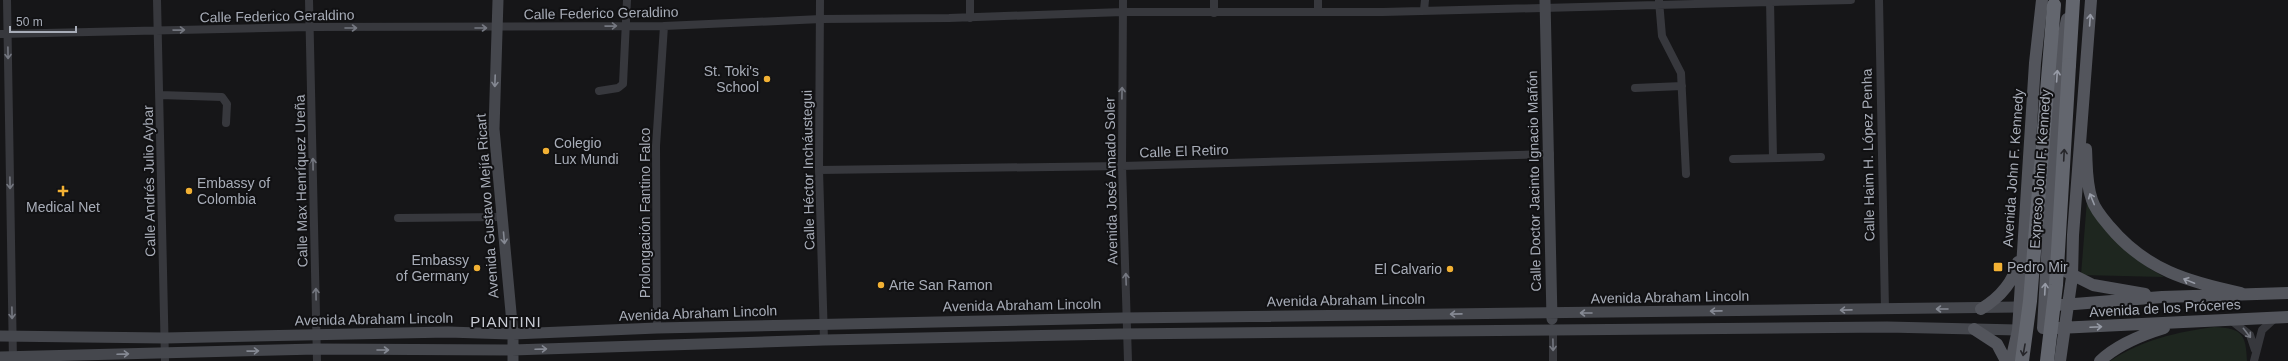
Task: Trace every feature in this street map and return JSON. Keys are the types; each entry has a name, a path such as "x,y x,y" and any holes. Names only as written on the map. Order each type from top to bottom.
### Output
{"highway":[{"name":"Expreso John F. Kennedy","path":"2047,361 2056,284 2072,0"},
{"name":"Expreso John F. Kennedy","path":"2022,361 2030,301 2050,2"}],"main road":[{"name":"Avenida Gustavo Mejía Ricart","path":"498,0 494,129 513,334 513,355"},
{"path":"2043,328 2058,62 2072,0"},
{"path":"2060,361 2066,328 2072,276 2074,219 2092,0"},
{"name":"Avenida John F. Kennedy","path":"2011,361 2018,330 2020,307 2035,63 2050,2"},
{"name":"Calle Doctor Jacinto Ignacio Mañón","path":"1545,4 1550,154 1553,329"},
{"path":"2089,40 2085,127 2087,171 2092,202 2116,234 2130,248 2150,262 2195,283 2241,293"},
{"path":"2048,235 2057,260 2072,276 2093,285 2162,297"},
{"path":"1981,309 1992,302 2010,283 2016,271 2024,240"},
{"name":"Avenida de los Próceres","path":"2045,305 2069,305 2162,297 2241,293 2288,293"},
{"name":"Avenida Abraham Lincoln","path":"0,336 165,338 448,332 513,334 657,328 1127,318 1981,309 2045,305"},
{"name":"Avenida de los Próceres","path":"2043,328 2232,321 2282,317"},
{"path":"2100,361 2123,345 2146,333 2192,322"},
{"name":"Avenida Abraham Lincoln","path":"0,357 13,359 165,357 317,349 513,355 824,340 1127,334 1553,329 1887,327 2018,330 2043,328"},
{"path":"1974,329 1997,344 2006,361"}],"street":[{"path":"7,0 4,34 13,359"},
{"name":"Calle Andrés Julio Aybar","path":"157,0 165,357"},
{"name":"Calle Max Henríquez Ureña","path":"309,0 317,361"},
{"path":"599,91 618,88 623,84 627,26 627,0"},
{"name":"Calle Héctor Incháustegui","path":"820,0 819,170 824,340"},
{"path":"970,0 970,18"},
{"name":"Avenida José Amado Soler","path":"1123,0 1122,166 1128,361"},
{"path":"1214,0 1214,13"},
{"path":"1318,0 1318,11"},
{"path":"1424,10 1425,0"},
{"path":"1770,0 1773,158"},
{"name":"Calle Federico Geraldino","path":"4,34 310,27 497,28 664,26 821,19 970,18 1123,12 1214,13 1424,10 1545,4 1851,0"},
{"name":"Calle Haim H. López Penha","path":"1879,0 1885,310"},
{"path":"1659,2 1662,36 1677,62 1681,73 1686,174"},
{"name":"Prolongación Fantino Falco","path":"657,328 656,146 664,26"},
{"path":"1635,88 1682,86"},
{"path":"160,95 222,97 227,104 226,123"},
{"name":"Calle El Retiro","path":"819,170 1122,166 1550,154"},
{"path":"1733,159 1821,157"},
{"path":"398,218 502,217"},
{"path":"2254,361 2255,350 2265,325 2282,317"},
{"path":"2232,321 2246,331 2255,350"},
{"name":"Calle Doctor Jacinto Ignacio Mañón","path":"1553,329 1553,361"}],"shaded area":[{"path":"2087,200 2147,267 2164,277 2081,275"},
{"path":"2214,327 2231,329 2241,334 2244,339 2247,361 2110,361 2147,342 2173,334"}],"place":[{"name":"St. Toki's School","path":"767,79"},
{"name":"Colegio Lux Mundi","path":"546,151"},
{"name":"Medical Net","path":"63,191"},
{"name":"Embassy of Colombia","path":"189,191"},
{"name":"Pedro Mir","path":"1998,267"},
{"name":"Embassy of Germany","path":"477,268"},
{"name":"El Calvario","path":"1450,269"},
{"name":"Arte San Ramon","path":"881,285"}],"district":[{"name":"PIANTINI","path":"506,322"}]}
